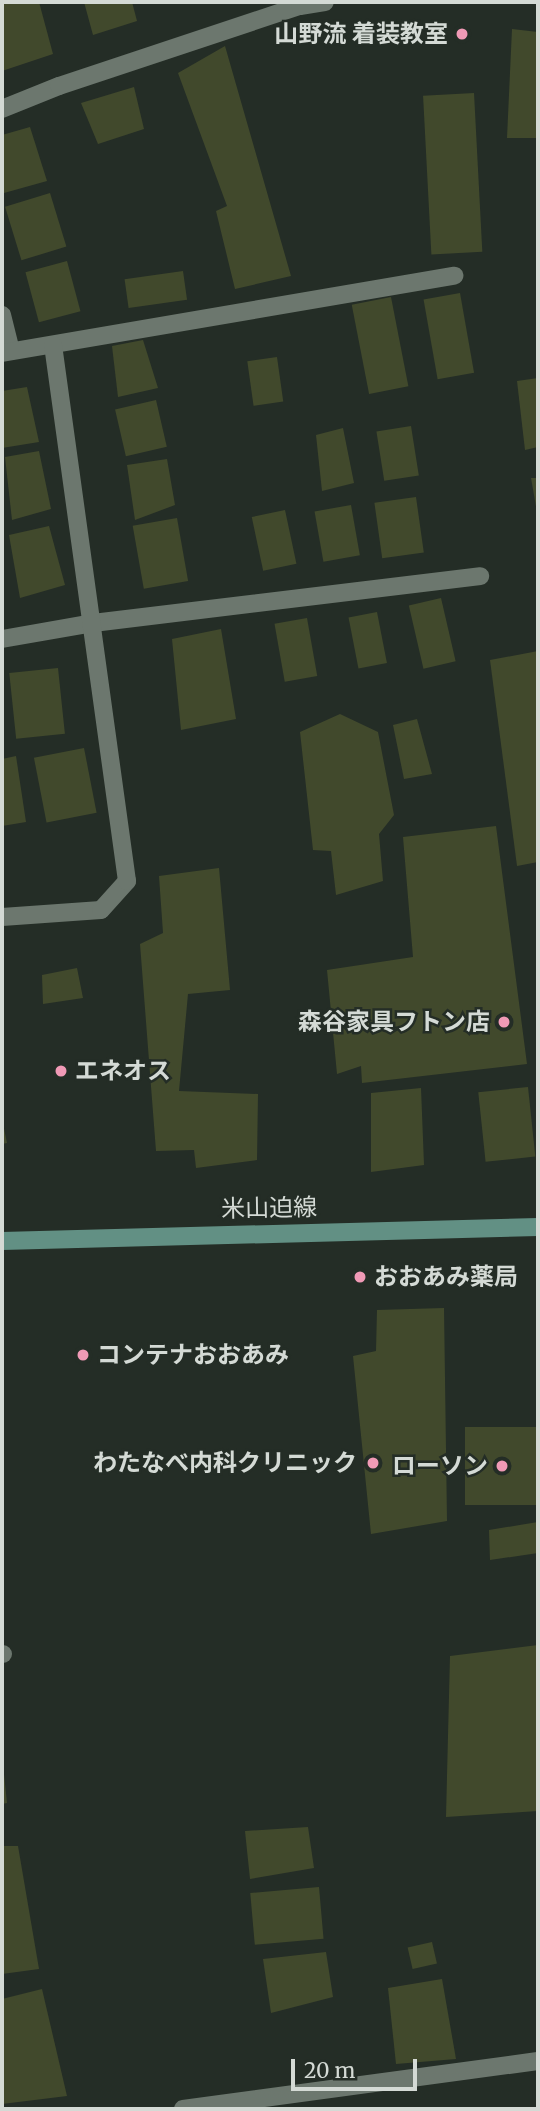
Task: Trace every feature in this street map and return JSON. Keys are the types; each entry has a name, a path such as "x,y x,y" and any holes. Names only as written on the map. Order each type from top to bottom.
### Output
{"main road":[{"name":"米山迫線","path":"2,1241 538,1227"}],"street":[{"path":"2,109 59,86 300,6 325,2"},
{"path":"2,315 6,352 454,276"},
{"path":"2,916 101,910 127,881 53,345"},
{"path":"2,639 93,623 480,576"},
{"path":"183,2109 538,2061"}],"building":[{"path":"2,2 39,2 53,54 2,71"},
{"path":"84,2 132,2 137,21 93,35"},
{"path":"512,29 538,32 538,138 507,138"},
{"path":"225,46 291,276 235,289 216,211 227,206 178,73"},
{"path":"134,87 144,129 98,144 81,103"},
{"path":"474,93 482,252 431,254 423,96"},
{"path":"30,127 47,181 4,193 2,135"},
{"path":"50,193 66,247 21,260 5,207"},
{"path":"67,261 80,311 39,322 25,272"},
{"path":"183,271 187,300 129,308 125,279"},
{"path":"460,293 474,373 438,379 424,299"},
{"path":"391,297 408,386 369,394 352,305"},
{"path":"143,340 158,388 118,397 112,346"},
{"path":"277,357 283,402 254,406 247,361"},
{"path":"538,378 538,447 525,450 517,381"},
{"path":"27,387 39,442 2,448 2,391"},
{"path":"156,400 167,447 126,456 115,409"},
{"path":"411,426 419,475 384,481 376,431"},
{"path":"343,428 354,483 322,491 316,435"},
{"path":"39,451 51,509 12,520 5,457"},
{"path":"167,459 175,505 135,520 127,465"},
{"path":"531,478 538,478 537,512"},
{"path":"416,497 424,552 382,558 374,503"},
{"path":"351,505 360,555 323,562 315,511"},
{"path":"285,510 296,564 263,571 252,517"},
{"path":"177,518 188,581 144,589 133,526"},
{"path":"49,526 65,585 20,598 9,535"},
{"path":"441,598 456,661 423,669 409,605"},
{"path":"377,612 387,663 358,669 349,618"},
{"path":"307,618 317,676 285,682 275,624"},
{"path":"221,629 236,719 181,730 172,639"},
{"path":"538,651 538,862 517,866 490,660"},
{"path":"58,668 65,734 16,739 9,673"},
{"path":"340,714 378,732 394,815 379,834 383,881 336,895 331,851 313,850 300,732"},
{"path":"417,719 432,774 404,779 393,725"},
{"path":"84,748 97,813 47,823 34,758"},
{"path":"16,756 26,822 2,826 2,759"},
{"path":"496,826 527,1064 362,1083 361,1066 337,1074 327,970 413,957 403,837"},
{"path":"219,868 230,990 188,994 179,1091 258,1094 257,1160 196,1168 194,1150 156,1151 140,944 163,933 159,876"},
{"path":"77,968 83,998 43,1004 42,975"},
{"path":"528,1087 535,1157 486,1162 478,1092"},
{"path":"421,1088 424,1165 371,1172 371,1093"},
{"path":"2,1119 7,1143 2,1144"},
{"path":"444,1308 447,1521 371,1534 353,1356 376,1351 377,1310"},
{"name":"ローソン","path":"465,1427 538,1427 538,1505 465,1505"},
{"path":"538,1522 538,1553 490,1560 489,1530"},
{"path":"538,1645 538,1811 446,1817 450,1656"},
{"path":"2,1755 7,1803 2,1804"},
{"path":"308,1827 314,1868 250,1879 245,1831"},
{"path":"2,1846 18,1846 39,1969 2,1974"},
{"path":"319,1887 324,1939 255,1945 250,1893"},
{"path":"432,1942 437,1963 413,1969 408,1948"},
{"path":"326,1952 333,1997 271,2013 263,1959"},
{"path":"442,1979 456,2059 396,2064 388,1988"},
{"path":"42,1989 67,2096 2,2104 2,1999"}],"place":[{"name":"山野流 着装教室","path":"462,34"},
{"name":"森谷家具フトン店","path":"504,1022"},
{"name":"エネオス","path":"61,1071"},
{"name":"おおあみ薬局","path":"360,1277"},
{"name":"コンテナおおあみ","path":"83,1355"},
{"name":"わたなべ内科クリニック","path":"373,1463"},
{"name":"ローソン","path":"502,1466"}]}
